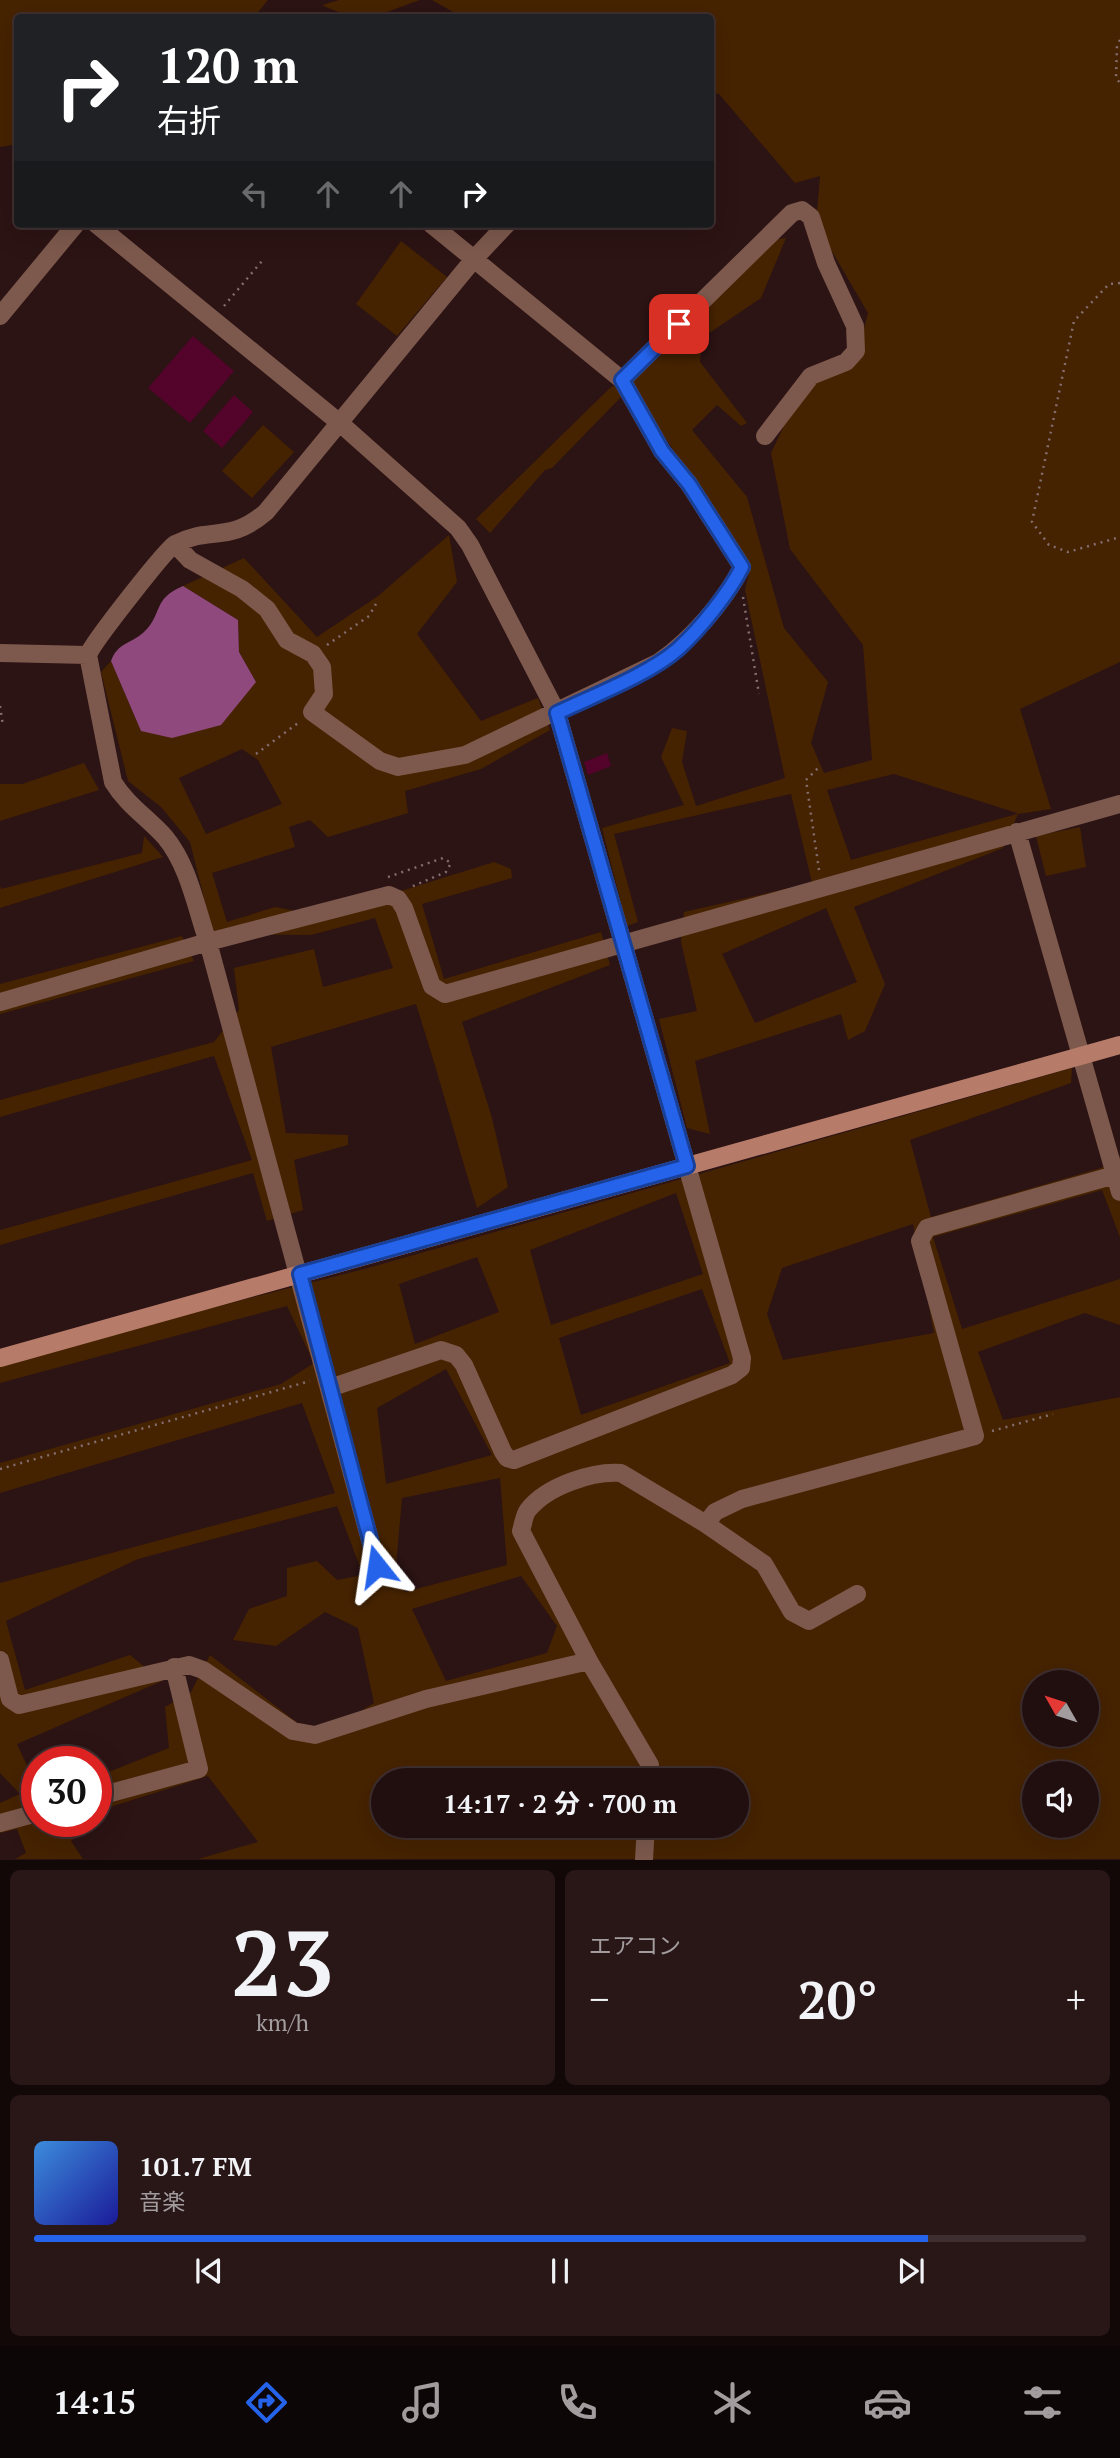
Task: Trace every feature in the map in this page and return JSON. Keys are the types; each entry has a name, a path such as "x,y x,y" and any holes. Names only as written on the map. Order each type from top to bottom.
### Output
{"street":[{"path":"622,380 792,213 802,211 811,217 826,263 855,326 856,351 846,362 811,376 765,436"},
{"path":"2,311 73,228"},
{"path":"101,228 341,424 458,528 470,545 557,713 742,1358 741,1368 732,1375 514,1460 507,1458 503,1452 464,1365 456,1355 441,1350 328,1382"},
{"path":"175,544 190,560 242,589 267,609 287,640 313,654 322,667 324,694 312,712 380,761 398,767 465,755 659,662 678,649 735,582 742,567 689,484 662,451 622,380 437,228"},
{"path":"377,1566 208,942 180,859 164,837 122,797 113,782 88,655 165,551 175,544 234,533 250,526 266,512 474,259 503,228"},
{"path":"0,653 88,655"},
{"path":"0,1002 208,942 389,895 398,899 404,908 432,986 445,994 1120,804"},
{"path":"706,1524 715,1512 742,1499 975,1436 920,1241 927,1228 1118,1184 1017,832"},
{"path":"0,1358 1120,1045"},
{"path":"650,1768 589,1661 521,1531 527,1511 553,1489 606,1472 621,1473 706,1524 764,1564 792,1612 809,1621 857,1594"},
{"path":"0,1660 10,1699 19,1705 189,1665 203,1670 293,1731 315,1735 426,1699 589,1661"},
{"path":"112,1793 199,1769 174,1667"},
{"path":"0,1823 21,1817"},
{"path":"644,1860 645,1838"}],"path":[{"path":"1120,40 1117,45 1116,78 1120,83"},
{"path":"212,319 262,261"},
{"path":"1120,283 1109,284 1074,321 1032,522 1049,545 1068,552 1120,537"},
{"path":"735,582 743,598 759,694"},
{"path":"313,654 369,616 376,604"},
{"path":"0,706 3,726"},
{"path":"256,754 312,712"},
{"path":"819,767 806,780 821,887"},
{"path":"0,1469 328,1382"},
{"path":"975,1436 1053,1414"}],"shaded area":[{"path":"0,0 268,0 256,14 14,14 14,145 0,147"},
{"path":"339,0 420,0 381,14 347,14 322,5"},
{"path":"432,0 1120,0 1120,662 1020,709 1051,809 1018,814 1003,848 854,907 885,984 865,1031 848,1040 841,1014 695,1061 710,1134 687,1128 659,1019 697,1011 681,942 684,912 812,883 791,794 614,834 638,922 627,926 602,828 684,805 661,757 672,728 687,731 682,762 696,806 785,778 745,590 751,565 639,399 621,397 552,468 545,470 490,533 476,519 611,387 630,381 772,240 786,238 761,298 702,338 700,362 747,423 741,426 717,405 692,430 747,497 784,628 828,682 811,743 824,773 872,760 863,645 790,549 771,453 804,384 856,358 868,313 816,224 820,176 795,183 719,94 714,93 714,14 457,14","holes":["894,774 1017,813 851,860 827,790","826,908 857,982 755,1023 722,954"]},
{"path":"401,241 447,277 397,336 356,304"},
{"path":"263,425 294,452 252,498 222,471"},
{"path":"449,535 457,582 417,634 481,721 538,698 550,730 481,769 405,791 408,813 328,837 310,820 289,827 295,847 212,873 227,922 275,907 321,916 494,862 511,869 512,878 422,904 444,979 601,932 610,965 462,1022 492,1118 508,1187 477,1208 416,1004 271,1047 286,1133 348,1135 348,1145 294,1160 303,1210 267,1221 253,1173 0,1245 0,1230 252,1160 214,1056 0,1117 0,1100 214,1042 239,1010 234,968 314,949 323,987 393,968 375,918 311,935 213,934 190,842 161,807 128,781 101,672 111,661 141,731 256,682 239,652 238,620 183,586 244,558 317,637 378,596","holes":["242,749 258,760 282,804 206,834 179,778"]},
{"path":"183,586 238,620 239,652 256,682 221,725 172,738 141,731 111,661 117,650 139,636 150,625 166,596"},
{"path":"84,763 99,790 0,821 0,784 22,784"},
{"path":"1080,827 1086,867 1046,876 1036,836"},
{"path":"144,836 163,857 0,908 0,886 1,889 142,853"},
{"path":"182,936 194,961 0,1014 0,984"},
{"path":"1072,1068 1071,1083 910,1140 931,1217 1101,1168 1120,1156 1120,1237 1102,1190 933,1237 962,1329 1120,1279 1120,1325 1085,1313 978,1352 1003,1420 1120,1397 1120,1859 198,1859 258,1842 208,1776 112,1806 112,1771 169,1748 165,1707 191,1692 210,1655 317,1738 374,1703 358,1628 325,1612 276,1646 233,1640 249,1609 287,1596 287,1568 317,1561 337,1580 363,1575 337,1506 138,1559 6,1621 25,1690 130,1655 162,1681 17,1744 21,1753 21,1837 75,1837 71,1841 83,1859 15,1859 26,1853 17,1829 0,1833 0,1803 20,1794 0,1773 0,1583 335,1493 302,1403 0,1493 0,1463 281,1384 314,1363 287,1306 0,1383 0,1362 368,1268","holes":["676,1193 703,1274 551,1325 530,1250","913,1224 934,1333 783,1360 767,1314 782,1268","477,1257 499,1312 415,1344 399,1284","702,1289 730,1363 581,1415 559,1338","446,1369 492,1455 386,1484 377,1408","500,1478 507,1565 405,1592 396,1566 402,1498","521,1576 557,1626 547,1653 446,1681 412,1609"]}],"building":[{"path":"193,336 234,371 190,423 148,388"},
{"path":"234,395 253,412 222,448 203,431"},
{"path":"607,753 611,766 588,775 584,762"}],"route":[{"path":"377,1566 300,1274 687,1166 557,713 659,662 678,649 735,582 742,567 689,484 662,451 622,380 679,324"}]}
